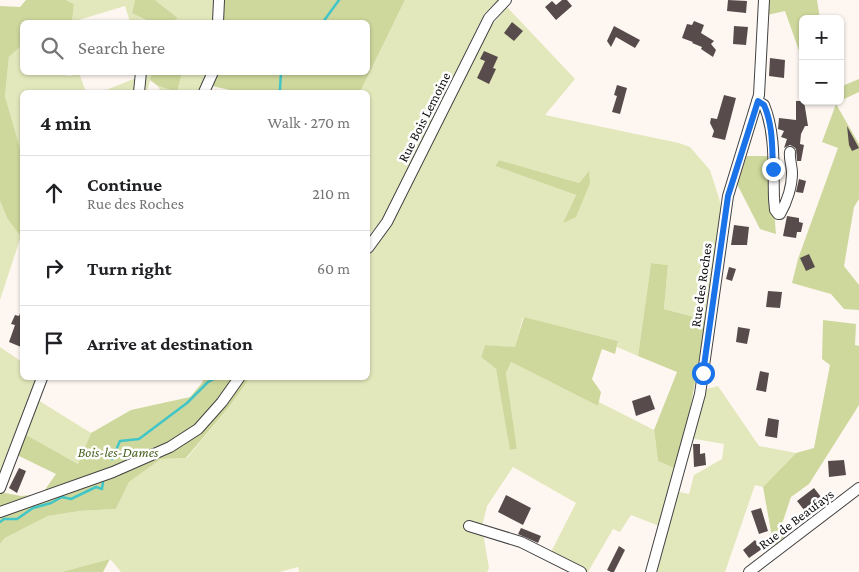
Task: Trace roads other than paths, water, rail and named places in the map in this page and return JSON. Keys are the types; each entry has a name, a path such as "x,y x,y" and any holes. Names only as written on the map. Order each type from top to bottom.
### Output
{"street":[{"path":"218,20 220,0"},
{"name":"Rue Bois Lemoine","path":"370,245 387,222 489,18 506,0"},
{"name":"Rue des Roches","path":"652,572 700,394 728,196 758,101 764,0"},
{"path":"139,90 141,75"},
{"path":"205,90 212,75"},
{"path":"758,101 764,105 769,116 775,210 778,214 780,214 784,207 789,188 792,172 790,152"},
{"path":"0,488 41,380"},
{"path":"0,512 113,472 170,447 198,429 222,402 238,380"},
{"name":"Rue de Beaufays","path":"749,572 859,488"},
{"path":"469,526 521,542 580,572"}],"waterway":[{"path":"324,20 339,0"},
{"path":"280,90 281,75"},
{"path":"112,459 120,441 139,439 187,403 212,380"},
{"path":"0,522 4,519 17,519 33,508 51,503 62,497 71,499 96,487 102,489 103,482"}],"park label":[{"name":"Bois-les-Dames","path":"118,452"}]}
